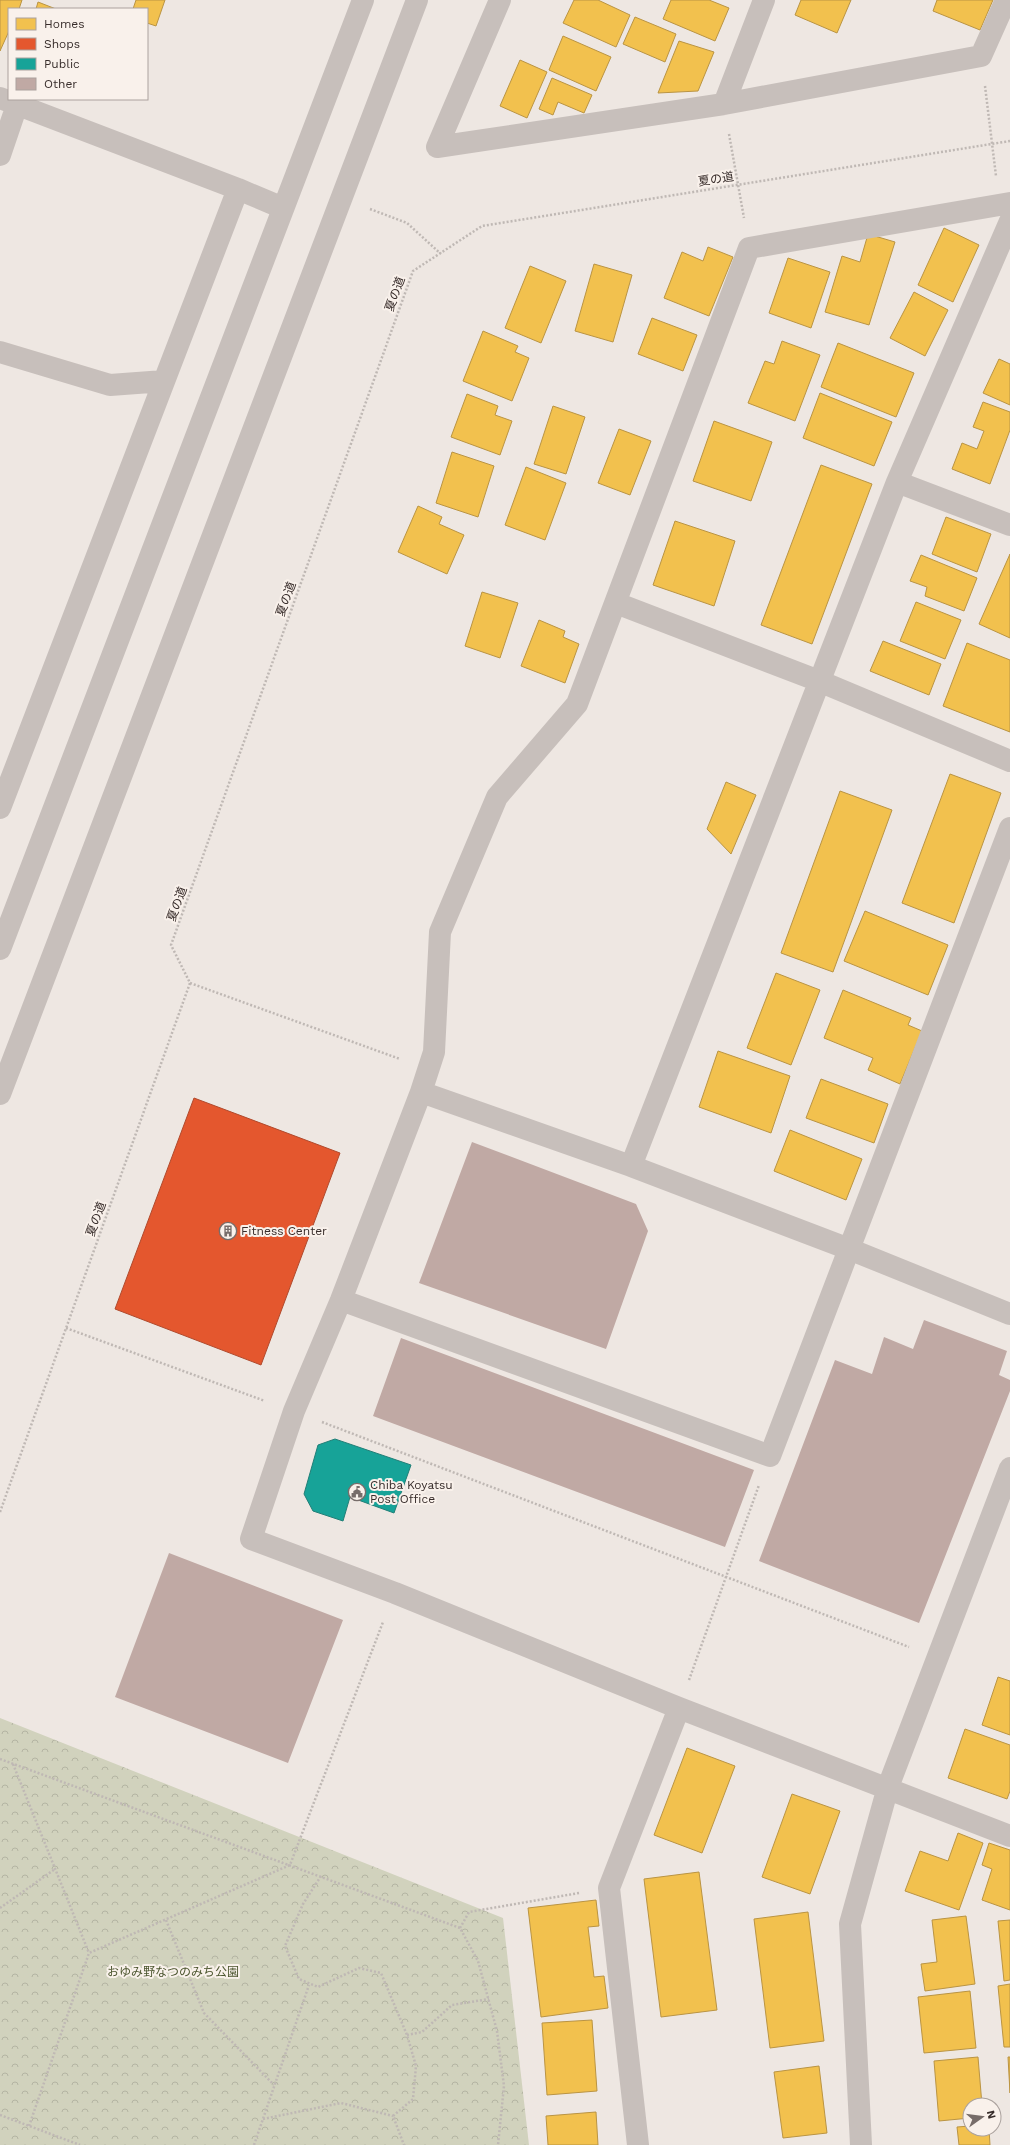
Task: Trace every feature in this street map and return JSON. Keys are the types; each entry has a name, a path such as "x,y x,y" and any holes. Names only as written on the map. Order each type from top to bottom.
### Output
{"street":[{"path":"0,949 363,0"},
{"path":"0,1094 417,0"},
{"path":"500,0 437,147 724,104 981,56 1006,0"},
{"path":"724,104 764,0"},
{"path":"0,155 9,102 238,189 283,208"},
{"path":"0,808 238,189"},
{"path":"1006,210 749,248 577,704 497,797 440,932 434,1052 421,1092 341,1300 294,1411 251,1539 395,1592 679,1708 888,1787 1010,1836"},
{"path":"631,1166 897,482 1006,210"},
{"path":"0,352 110,385 164,381"},
{"path":"897,482 1010,526"},
{"path":"616,603 819,681 1010,761"},
{"path":"341,1300 770,1456 1010,828"},
{"path":"421,1092 631,1166 849,1249 1010,1314"},
{"path":"861,2145 850,1924 888,1787 1010,1468"},
{"path":"638,2145 609,1888 679,1708"}],"path":[{"path":"981,56 992,144 1006,210"},
{"path":"724,104 749,248"},
{"name":"夏の道","path":"0,1512 190,983 172,945 413,271 482,226 1010,141"},
{"path":"341,198 407,222 441,254"},
{"path":"190,983 428,1070"},
{"path":"66,1328 294,1411 938,1658"},
{"path":"679,1708 770,1456"},
{"path":"89,1953 290,1865 395,1592"},
{"path":"0,1759 460,1928 478,1961 497,2031 504,2086 498,2145"},
{"path":"13,1764 89,1953 29,2126"},
{"path":"0,1908 55,1869"},
{"path":"321,1876 303,1904 285,1946 299,1979 309,1985 318,1987 359,1968 381,1973 407,2036 416,2066 413,2099 393,2116"},
{"path":"460,1928 469,1912 609,1888"},
{"path":"166,1920 204,2013 274,2085"},
{"path":"254,2145 309,1985"},
{"path":"407,2036 422,2032 452,2005 489,1999"},
{"path":"263,2119 341,2103 393,2116"},
{"path":"0,2115 80,2145"},
{"path":"393,2116 404,2145"}],"green space":[{"name":"おゆみ野なつのみち公園","path":"0,1718 503,1918 529,2145 0,2145"}],"building: Homes":[{"path":"0,0 22,0 19,8 8,8 8,33 0,51"},
{"path":"136,0 165,0 156,26 148,23 148,8 133,8"},
{"path":"574,0 598,0 630,15 616,47 563,23"},
{"path":"671,0 709,0 729,8 715,41 663,19"},
{"path":"801,0 851,0 837,33 795,15"},
{"path":"937,0 993,0 980,30 933,11"},
{"path":"38,2 53,8 36,8"},
{"path":"635,17 676,34 665,62 623,44"},
{"path":"563,36 611,57 596,91 549,70"},
{"path":"679,41 714,52 698,91 658,93"},
{"path":"520,60 547,72 527,118 500,106"},
{"path":"552,78 592,95 584,113 558,102 553,115 539,109"},
{"path":"944,228 979,245 953,302 918,285"},
{"path":"868,234 895,242 869,325 825,312 842,256 860,262"},
{"path":"708,247 733,257 709,316 664,298 682,252 703,261"},
{"path":"788,258 830,272 811,328 769,313"},
{"path":"594,264 632,275 613,342 575,331"},
{"path":"530,266 566,281 541,343 505,328"},
{"path":"914,292 948,310 925,356 890,338"},
{"path":"652,318 697,335 683,371 638,354"},
{"path":"483,331 518,346 515,352 529,358 512,401 463,381"},
{"path":"782,341 820,355 795,421 748,403 765,361 774,364"},
{"path":"838,343 914,373 896,417 821,387"},
{"path":"999,359 1010,364 1010,405 983,393"},
{"path":"820,393 892,422 874,466 803,438"},
{"path":"467,394 498,406 495,415 512,421 500,455 451,437"},
{"path":"983,402 1010,412 1010,430 990,484 952,469 962,443 977,449 984,431 973,427"},
{"path":"553,406 585,417 566,474 534,464"},
{"path":"714,421 772,442 751,501 693,481"},
{"path":"619,429 651,441 630,495 598,483"},
{"path":"452,452 494,466 478,517 436,503"},
{"path":"821,465 872,484 812,644 761,625"},
{"path":"526,467 566,483 545,540 505,525"},
{"path":"418,506 442,517 439,524 464,535 447,574 398,552"},
{"path":"946,517 991,534 977,572 932,554"},
{"path":"675,521 735,541 714,606 653,585"},
{"path":"1010,554 1010,638 979,624"},
{"path":"921,555 977,578 964,611 925,596 927,587 910,581"},
{"path":"482,592 518,603 500,658 465,646"},
{"path":"916,602 961,620 945,659 900,641"},
{"path":"539,620 565,631 563,637 579,644 565,683 521,666"},
{"path":"883,641 941,664 929,695 870,671"},
{"path":"967,643 1010,660 1010,732 943,706"},
{"path":"950,774 1001,793 954,923 902,903"},
{"path":"726,782 756,795 731,854 707,829"},
{"path":"840,791 892,810 833,972 781,953"},
{"path":"865,911 948,945 928,995 844,961"},
{"path":"776,973 820,990 791,1065 747,1048"},
{"path":"843,990 911,1018 908,1025 922,1031 900,1084 868,1070 873,1058 824,1038"},
{"path":"718,1051 790,1076 771,1133 699,1107"},
{"path":"821,1079 888,1104 874,1143 806,1118"},
{"path":"790,1130 862,1159 846,1200 774,1171"},
{"path":"998,1677 1010,1681 1010,1735 982,1725"},
{"path":"965,1729 1010,1745 1010,1791 1007,1799 948,1778"},
{"path":"687,1748 735,1766 702,1853 654,1835"},
{"path":"792,1794 840,1811 810,1894 762,1877"},
{"path":"958,1833 983,1843 959,1910 905,1891 920,1851 948,1861"},
{"path":"989,1843 1010,1850 1010,1910 982,1900 992,1869 982,1865"},
{"path":"699,1872 717,2010 661,2017 644,1879"},
{"path":"596,1900 599,1926 588,1927 594,1977 604,1976 608,2008 541,2017 528,1908"},
{"path":"808,1912 824,2041 770,2048 754,1919"},
{"path":"966,1916 975,1984 925,1991 921,1964 937,1962 932,1920"},
{"path":"1010,1920 1010,1980 1004,1981 998,1921"},
{"path":"1010,1984 1010,2047 1004,2047 998,1986"},
{"path":"970,1991 976,2048 924,2053 918,1997"},
{"path":"592,2020 597,2091 547,2095 542,2023"},
{"path":"978,2057 981,2097 962,2097 962,2119 939,2121 934,2061"},
{"path":"1008,2057 1010,2057 1010,2093"},
{"path":"819,2066 827,2133 783,2138 774,2072"},
{"path":"596,2112 598,2145 548,2145 546,2116"},
{"path":"957,2127 962,2127 962,2137 990,2137 990,2145 959,2145"}],"building: Shops":[{"name":"Fitness Center","path":"194,1098 340,1153 261,1365 115,1309"}],"building: Public":[{"path":"335,1439 411,1465 394,1513 350,1497 343,1521 313,1511 304,1494 318,1445"}],"building: Other":[{"path":"472,1142 636,1204 648,1231 606,1349 419,1283"},
{"path":"924,1320 1007,1351 999,1375 1010,1380 1010,1391 919,1623 759,1561 835,1360 872,1374 884,1337 913,1349"},
{"path":"401,1338 754,1470 725,1547 373,1416"},
{"path":"169,1553 343,1620 288,1763 115,1697"}],"place":[{"name":"Fitness Center","path":"228,1231"},
{"name":"Chiba Koyatsu Post Office","path":"357,1492"}]}
